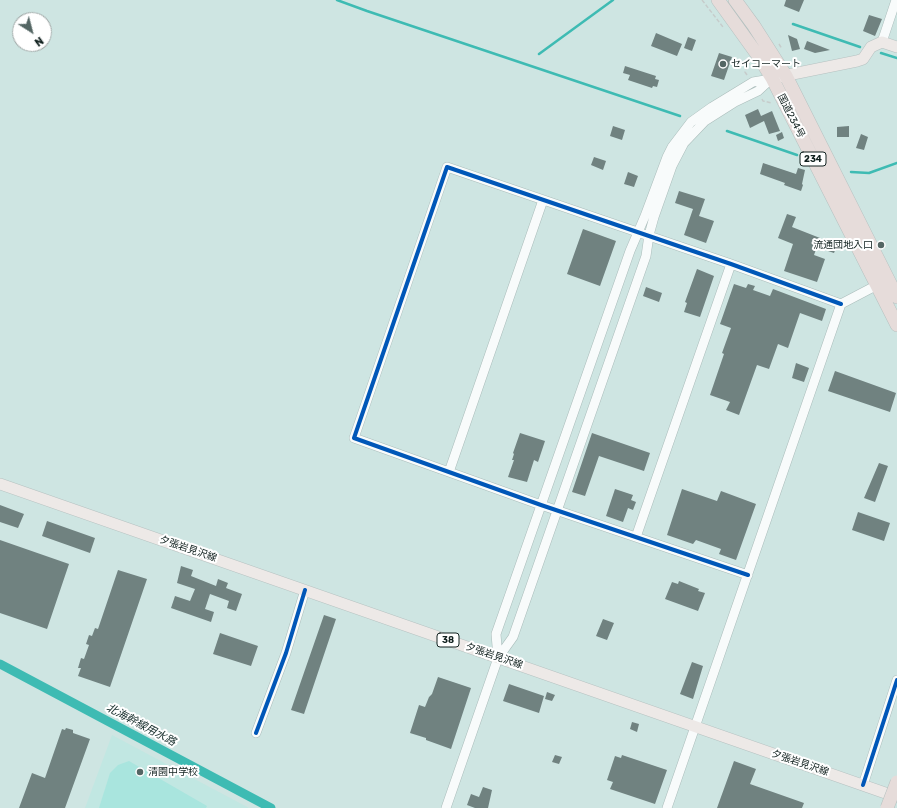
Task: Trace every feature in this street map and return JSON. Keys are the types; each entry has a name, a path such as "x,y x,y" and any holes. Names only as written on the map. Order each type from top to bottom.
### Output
{"highway":[{"name":"国道234号","path":"718,0 759,57 772,78 883,283 897,297"},
{"name":"国道234号","path":"735,0 754,26 786,76 883,283 897,325"},
{"path":"887,808 897,782"}],"main road":[{"path":"772,78 857,61 863,59 871,48 882,42 897,48"},
{"name":"夕張岩見沢線","path":"0,484 897,797"}],"street":[{"path":"882,42 896,0"},
{"path":"498,658 496,634 630,251 667,157 672,147 691,122 712,106 753,82 772,78"},
{"path":"446,808 498,658 513,637 646,256 649,235 654,217 672,166 684,143 705,121 729,106 758,91 772,78"},
{"path":"748,575 541,505 354,438 447,167 649,235 841,304"},
{"path":"449,472 542,200"},
{"path":"636,537 731,264"},
{"path":"667,808 841,304 883,283"},
{"path":"256,733 286,653 305,590"},
{"path":"863,785 897,680"}],"shaded area":[{"name":"清園中学校","path":"112,735 249,808 85,808"},
{"path":"129,761 207,806 206,808 99,808 110,773 118,765"}],"building":[{"path":"786,0 804,0 799,12 784,6"},
{"path":"869,15 882,19 875,36 863,31"},
{"path":"656,33 682,44 677,56 651,46"},
{"path":"788,35 797,39 800,49 792,51"},
{"path":"688,37 696,40 692,51 684,48"},
{"path":"807,41 830,50 815,53 804,49"},
{"path":"719,53 732,57 724,80 711,76"},
{"path":"625,66 656,76 655,79 659,80 657,87 653,86 652,88 628,80 630,75 623,73"},
{"path":"758,109 761,116 772,111 780,131 769,134 764,121 750,128 745,115"},
{"path":"613,126 625,130 622,140 610,136"},
{"path":"849,126 849,137 837,137 837,127"},
{"path":"782,132 784,138 778,141 776,135"},
{"path":"861,134 868,137 864,150 856,148"},
{"path":"594,157 606,161 603,170 591,165"},
{"path":"763,163 796,174 798,168 805,170 801,191 784,185 785,183 760,174"},
{"path":"628,172 638,176 634,187 624,184"},
{"path":"679,191 705,199 699,216 714,221 706,243 684,235 693,209 675,203"},
{"path":"787,214 796,217 792,227 820,238 814,255 825,259 817,282 784,271 793,244 778,238"},
{"path":"583,229 616,241 600,286 567,274"},
{"path":"831,243 837,245 834,253 828,251"},
{"path":"697,269 714,276 700,317 684,312 687,303 685,302"},
{"path":"734,284 746,288 748,284 755,286 753,290 770,296 773,289 826,309 822,321 800,313 788,348 778,344 769,369 757,365 739,415 726,410 730,402 710,395 731,328 720,324"},
{"path":"646,287 662,293 659,302 643,296"},
{"path":"796,363 809,368 804,382 792,378"},
{"path":"835,371 896,393 890,412 828,391"},
{"path":"520,433 545,441 538,462 534,460 527,482 508,477 514,460 512,460 513,453"},
{"path":"592,433 650,453 644,471 599,456 585,496 572,492"},
{"path":"879,463 888,466 875,502 864,498"},
{"path":"615,489 633,495 631,500 636,502 633,510 628,508 623,522 606,516"},
{"path":"682,489 717,501 721,491 756,504 736,560 719,554 721,549 696,540 693,544 667,535"},
{"path":"0,505 24,514 18,528 0,522"},
{"path":"858,512 890,523 884,541 852,530"},
{"path":"47,521 95,538 90,553 42,536"},
{"path":"0,540 69,564 47,629 0,613"},
{"path":"181,566 193,570 191,576 216,586 218,579 228,583 226,588 242,594 236,611 227,608 229,601 210,594 205,609 214,612 211,622 171,608 175,596 190,601 195,589 177,583"},
{"path":"118,570 147,579 110,687 78,676 81,668 78,668 81,658 84,659 89,645 86,644 89,635 92,636 95,628 98,629"},
{"path":"679,581 705,593 698,611 665,599 672,582 678,584"},
{"path":"324,615 336,619 304,714 291,710"},
{"path":"603,619 614,623 607,640 596,636"},
{"path":"220,633 258,646 251,666 213,654"},
{"path":"692,662 703,666 693,699 680,694"},
{"path":"438,677 471,688 451,749 410,733 419,705 425,707 429,697 432,694"},
{"path":"509,684 544,696 539,713 503,701"},
{"path":"547,692 555,695 552,701 545,699"},
{"path":"632,722 639,724 637,732 630,729"},
{"path":"66,728 73,730 73,733 90,739 65,808 19,808 32,773 45,778 62,729 65,730"},
{"path":"555,755 562,757 559,764 552,762"},
{"path":"622,755 667,770 655,804 610,789 613,782 607,780 615,756 621,758"},
{"path":"734,761 756,769 750,784 804,803 802,808 717,808"},
{"path":"483,787 492,790 488,808 475,808 467,805 471,794 479,797"}],"waterway":[{"path":"337,0 680,116"},
{"path":"539,54 613,0"},
{"path":"793,24 860,47"},
{"path":"881,53 897,58"},
{"path":"727,131 797,155"},
{"path":"851,172 869,173 897,163"},
{"name":"北海幹線用水路","path":"0,664 271,808"}],"cycle path":[{"path":"748,575 541,505 354,438 447,167 731,264 841,304"},
{"path":"256,733 286,653 305,590"},
{"path":"863,785 897,680"}],"place":[{"name":"セイコーマート","path":"723,64"},
{"name":"流通団地入口","path":"881,245"},
{"name":"清園中学校","path":"140,772"}]}
